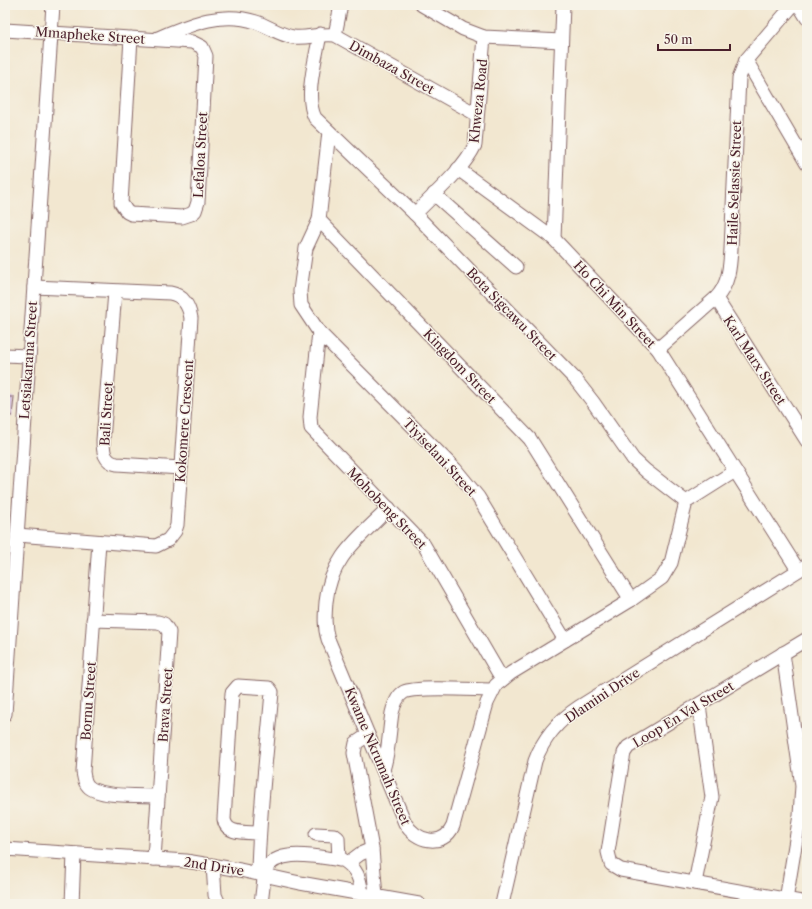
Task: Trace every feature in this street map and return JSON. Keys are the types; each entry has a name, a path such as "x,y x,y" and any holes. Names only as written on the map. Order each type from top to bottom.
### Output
{"street":[{"name":"Letsiakarana Street","path":"5,714 9,595 17,535 53,5"},
{"name":"Dimbaza Street","path":"341,5 335,35 476,114"},
{"path":"422,5 463,29 484,37 561,41"},
{"path":"554,239 563,5"},
{"name":"Haile Selassie Street","path":"658,349 722,291 730,270 739,85 742,70 746,60 793,5"},
{"path":"799,5 807,18"},
{"name":"Mmapheke Street","path":"5,30 155,39 190,24 231,17 256,22 292,37 307,37 320,34 335,35"},
{"name":"Bota Sigcawu Street","path":"320,34 310,103 315,118 415,214 575,379 636,462 686,502"},
{"name":"Khweza Road","path":"415,214 468,158 475,145 476,114 484,37"},
{"name":"Lefaloa Street","path":"131,38 122,203 127,212 136,215 187,216 195,211 198,202 206,56 204,51 197,43 155,39"},
{"path":"746,60 807,164"},
{"path":"319,220 329,132"},
{"name":"Ho Chi Min Street","path":"458,169 554,239 658,349 735,471 802,567"},
{"path":"434,194 516,267"},
{"name":"Tiyiselani Street","path":"319,220 306,248 300,299 304,310 319,332 455,469 478,497 565,640"},
{"name":"Kingdom Street","path":"319,220 530,439 631,600"},
{"name":"Kokomere Crescent","path":"17,535 156,546 168,540 175,531 177,525 181,468 190,311 185,302 175,294 34,287"},
{"name":"Bali Street","path":"115,292 103,440 106,457 112,463 117,464 181,468"},
{"name":"Karl Marx Street","path":"716,298 807,441"},
{"name":"Mohobeng Street","path":"319,332 310,425 316,434 416,534 432,556 502,679"},
{"path":"5,355 28,356"},
{"path":"686,502 735,471"},
{"name":"Kwame Nkrumah Street","path":"389,508 339,560 331,576 326,597 326,633 410,831 419,838 429,840 439,839 447,835 453,826 487,703 493,690 502,679 631,600 660,580 668,570 686,502"},
{"name":"Bornu Street","path":"99,542 83,772 84,780 92,789 103,793 158,796"},
{"name":"Dlamini Drive","path":"502,904 535,761 541,746 556,726 579,707 802,567"},
{"name":"Brava Street","path":"93,620 158,622 164,624 169,632 154,859"},
{"name":"Loop En Val Street","path":"807,639 699,705 631,744 626,750 622,764 608,852 611,864 621,870 807,904"},
{"path":"783,653 802,786 800,815 786,900"},
{"path":"258,833 232,831 224,824 232,693 238,686 269,688 272,692 265,777 258,833 261,874 261,904"},
{"path":"383,770 388,753 393,709 398,698 403,693 420,690 493,690"},
{"path":"695,883 712,797 699,705"},
{"path":"368,735 356,743 354,753 372,849 376,897"},
{"path":"316,834 334,835 338,838 344,862"},
{"name":"2nd Drive","path":"5,849 154,859 213,865 419,904"},
{"path":"344,862 372,849"},
{"path":"72,904 74,854"},
{"path":"261,874 270,863 284,856 344,862 354,868 360,879 362,894"},
{"path":"213,865 215,895 219,904"}],"building":[{"path":"5,397 14,397 12,416 5,415"}]}
